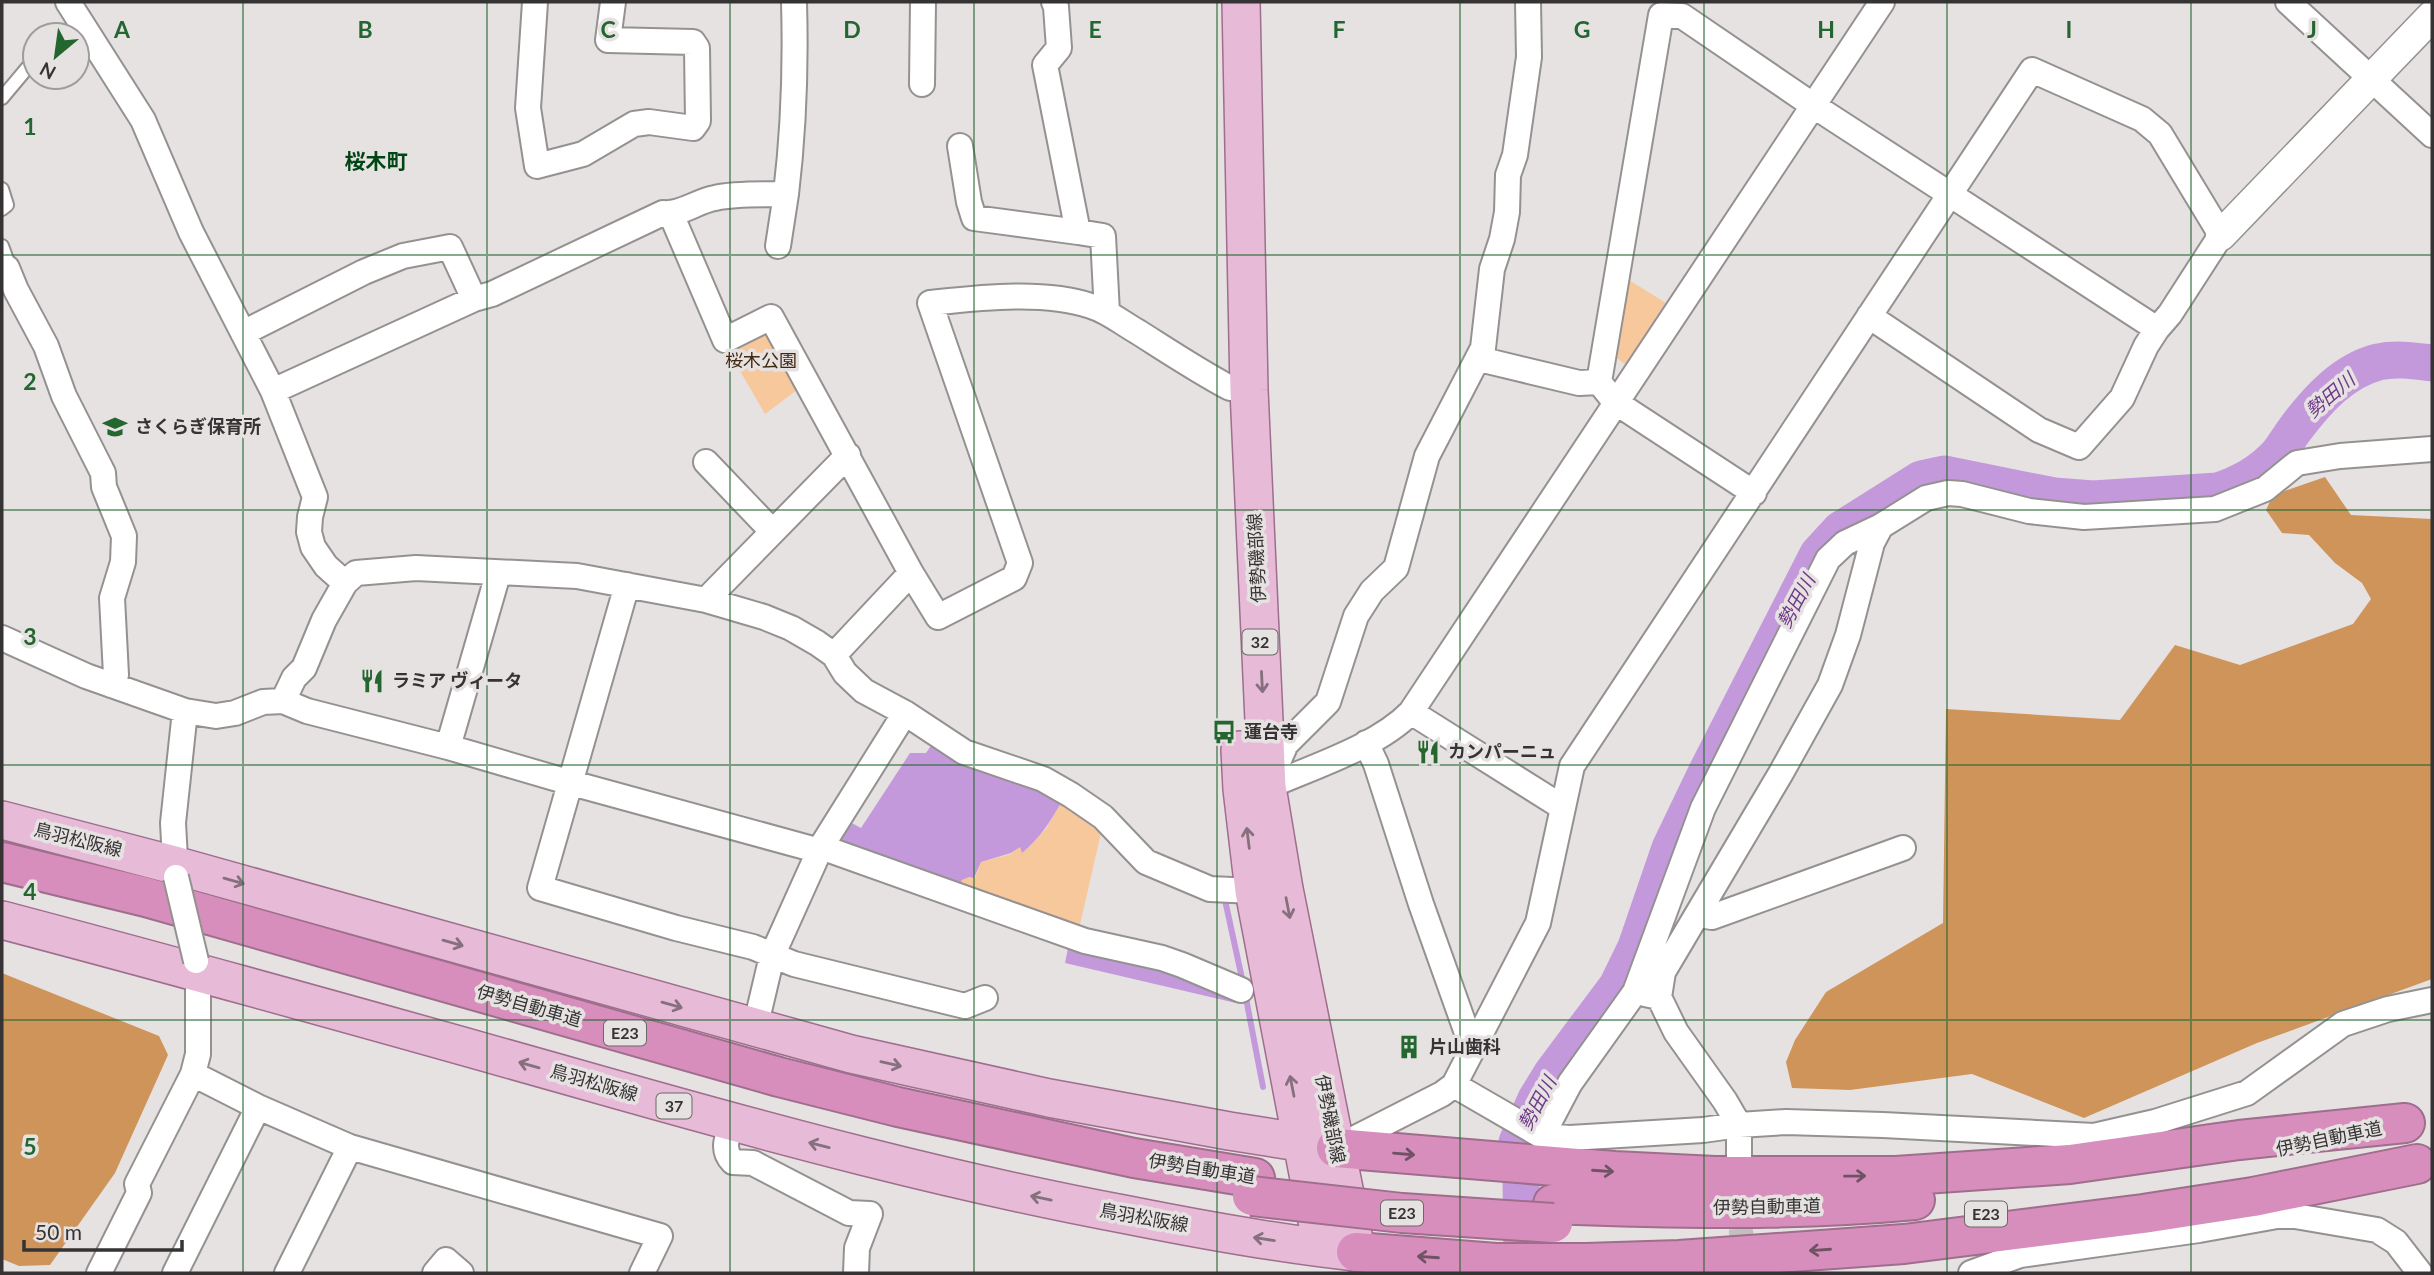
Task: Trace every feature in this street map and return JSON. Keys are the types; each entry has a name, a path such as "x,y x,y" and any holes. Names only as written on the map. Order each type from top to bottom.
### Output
{"highway":[{"name":"伊勢自動車道","path":"2,862 146,897 779,1077 872,1101 1254,1187"},
{"name":"伊勢自動車道","path":"2,884 141,919 773,1097 893,1127 1090,1169 1254,1187 1403,1193 1553,1214 1730,1228 1909,1220 2067,1205 2235,1180 2360,1171 2425,1162"},
{"name":"E23","path":"1320,1146 1531,1149 1715,1176 1909,1175 2070,1164 2239,1140 2418,1119"},
{"name":"伊勢自動車道","path":"1553,1214 1653,1208 1804,1206 1989,1193 2158,1172 2233,1159 2418,1119"},
{"name":"E23","path":"1341,1262 1536,1264 1679,1260 1904,1244 2225,1202 2425,1162"}],"main road":[{"name":"伊勢磯部線","path":"1219,2 1230,388 1254,788 1286,902 1320,1146 1341,1262"},
{"name":"伊勢磯部線","path":"1241,2 1250,390 1254,891 1320,1146"},
{"name":"鳥羽松阪線","path":"2,820 175,871 851,1054 1123,1113 1320,1146"},
{"name":"鳥羽松阪線","path":"2,920 197,966 732,1122 916,1169 1341,1262"}],"street":[{"path":"68,2 76,21"},
{"path":"535,2 528,107 537,166 583,154 634,124 649,122 693,128 698,121 697,48 693,42 608,40 613,2"},
{"path":"778,246 794,126 794,2"},
{"path":"922,84 923,2"},
{"path":"1054,2 1059,48 1045,65 1078,232"},
{"path":"1254,788 1286,744 1328,702 1356,616 1372,591 1396,568 1427,456 1483,348 1492,269 1507,212 1508,175 1515,155 1527,69 1528,2"},
{"path":"1254,788 1366,743 1396,727 1410,712 1882,2"},
{"path":"2288,2 2432,135"},
{"path":"1754,492 1615,402 1599,382 1661,15 1682,16 1814,106 2157,329"},
{"path":"1869,316 2039,430 2079,447 2122,398 2146,346 2221,235 2432,16"},
{"path":"91,47 143,120 191,232 273,391 315,496 309,524 313,547 326,566 345,583"},
{"path":"1320,1146 1443,1094 1454,1085 1538,923 1572,766 2032,71 2142,119 2160,134 2221,235"},
{"path":"960,146 974,218 1103,236 1107,313"},
{"path":"273,391 474,299 492,294 663,213 671,214 710,198 786,194"},
{"path":"671,214 725,340 771,317 911,573 938,617 1014,578 1020,563 930,303 1009,297 1042,298 1089,305 1107,313 1203,374 1230,388"},
{"path":"243,333 364,272 403,256 450,247 474,299"},
{"path":"4,257 16,290 46,346 64,396 103,472 104,487 124,536 123,562 112,598 116,675 111,685"},
{"path":"1479,359 1579,383 1599,382"},
{"path":"1531,1149 1570,1083 1634,992 1703,808 1828,559 1845,543 1881,526 1926,498 1948,493 2056,515 2115,516 2215,509 2265,489 2297,463 2340,456 2432,449"},
{"path":"706,600 848,455"},
{"path":"706,462 772,530"},
{"path":"1739,1158 1739,1125 1663,1011 1659,997 1663,972 1830,685 1847,635 1872,542 1881,526"},
{"path":"283,701 294,678 304,668 324,620 345,583 356,573 416,568 577,576 706,600 791,628 834,655 845,673 863,691 905,713 964,752 1043,779 1071,795 1103,817 1146,862 1210,889 1254,891"},
{"path":"834,655 911,573"},
{"path":"448,747 498,574"},
{"path":"627,585 568,782 540,888 676,928 753,947 794,964 965,1006 985,998"},
{"path":"2,638 86,676 185,711 216,716 236,713 263,702 283,701 307,711 821,849 1085,941 1172,962 1241,990"},
{"path":"99,1273 139,1193 137,1184 193,1074 198,1054 197,966 175,871 173,823 185,711"},
{"path":"1410,712 1563,807"},
{"path":"755,1028 772,956 821,849 905,713"},
{"path":"1366,743 1376,764 1420,904 1472,1047"},
{"path":"1698,915 1712,917 1903,848"},
{"path":"1634,992 1659,997"},
{"path":"1531,1149 1570,1138 1786,1122 2094,1136 2155,1122 2247,1093 2343,1024 2388,1009 2432,1000"},
{"path":"193,1074 258,1107 351,1147 660,1236 642,1273"},
{"path":"1454,1085 1506,1117 1531,1149"},
{"path":"175,1273 258,1107"},
{"path":"732,1122 725,1147 726,1155 733,1162 753,1163 849,1213 870,1214 857,1248 856,1273"},
{"path":"287,1273 351,1147"},
{"path":"1971,1273 2020,1255 2199,1230 2277,1216 2295,1216 2376,1230 2396,1242 2420,1273"},
{"path":"435,1273 446,1260 461,1273"}],"lane":[{"path":"2,98 21,75"},
{"path":"2,189 7,205 2,209"}],"green space":[{"path":"1624,277 1666,303 1626,365 1614,356"},
{"name":"桜木公園","path":"761,330 773,333 801,387 765,414 733,359 737,345"},
{"path":"1062,801 1095,824 1101,833 1079,929 958,891 962,880 969,876 975,878 981,862 1011,854 1020,846 1022,852 1046,829"}],"shaded area":[{"path":"2325,477 2351,515 2432,519 2432,979 2257,1043 2084,1118 1972,1074 1850,1090 1792,1088 1786,1062 1795,1040 1826,992 1943,923 1946,709 2120,720 2175,645 2240,665 2353,624 2371,599 2362,583 2335,563 2309,535 2282,533 2266,510 2273,495"},
{"path":"932,744 1040,788 1062,801 1045,829 1022,853 1020,847 1011,853 981,862 974,878 962,880 958,891 835,844 848,821 861,828 910,753 926,753"},
{"path":"1069,943 1162,963 1239,995 1236,1003 1065,963"},
{"path":"2,973 159,1036 168,1055 115,1173 50,1265 19,1266 2,1259"}],"waterway":[{"name":"勢田川","path":"1516,1273 1522,1242 1517,1142 1536,1099 1552,1073 1617,986 1636,947 1670,848 1706,773 1818,554 1840,530 1921,479 1944,474 2054,496 2093,499 2218,491 2250,477 2271,461 2322,397 2353,372 2385,361 2432,363"},
{"path":"1225,900 1243,983"},
{"path":"1245,993 1263,1087"}],"tunnel":[{"path":"1739,1193 1743,1269"}],"place":[{"name":"さくらぎ保育所","path":"115,427"},
{"name":"ラミア ヴィータ","path":"372,681"},
{"name":"蓮台寺","path":"1224,732"},
{"name":"カンパーニュ","path":"1428,752"},
{"name":"片山歯科","path":"1409,1047"}],"district":[{"name":"桜木町","path":"376,162"}]}
